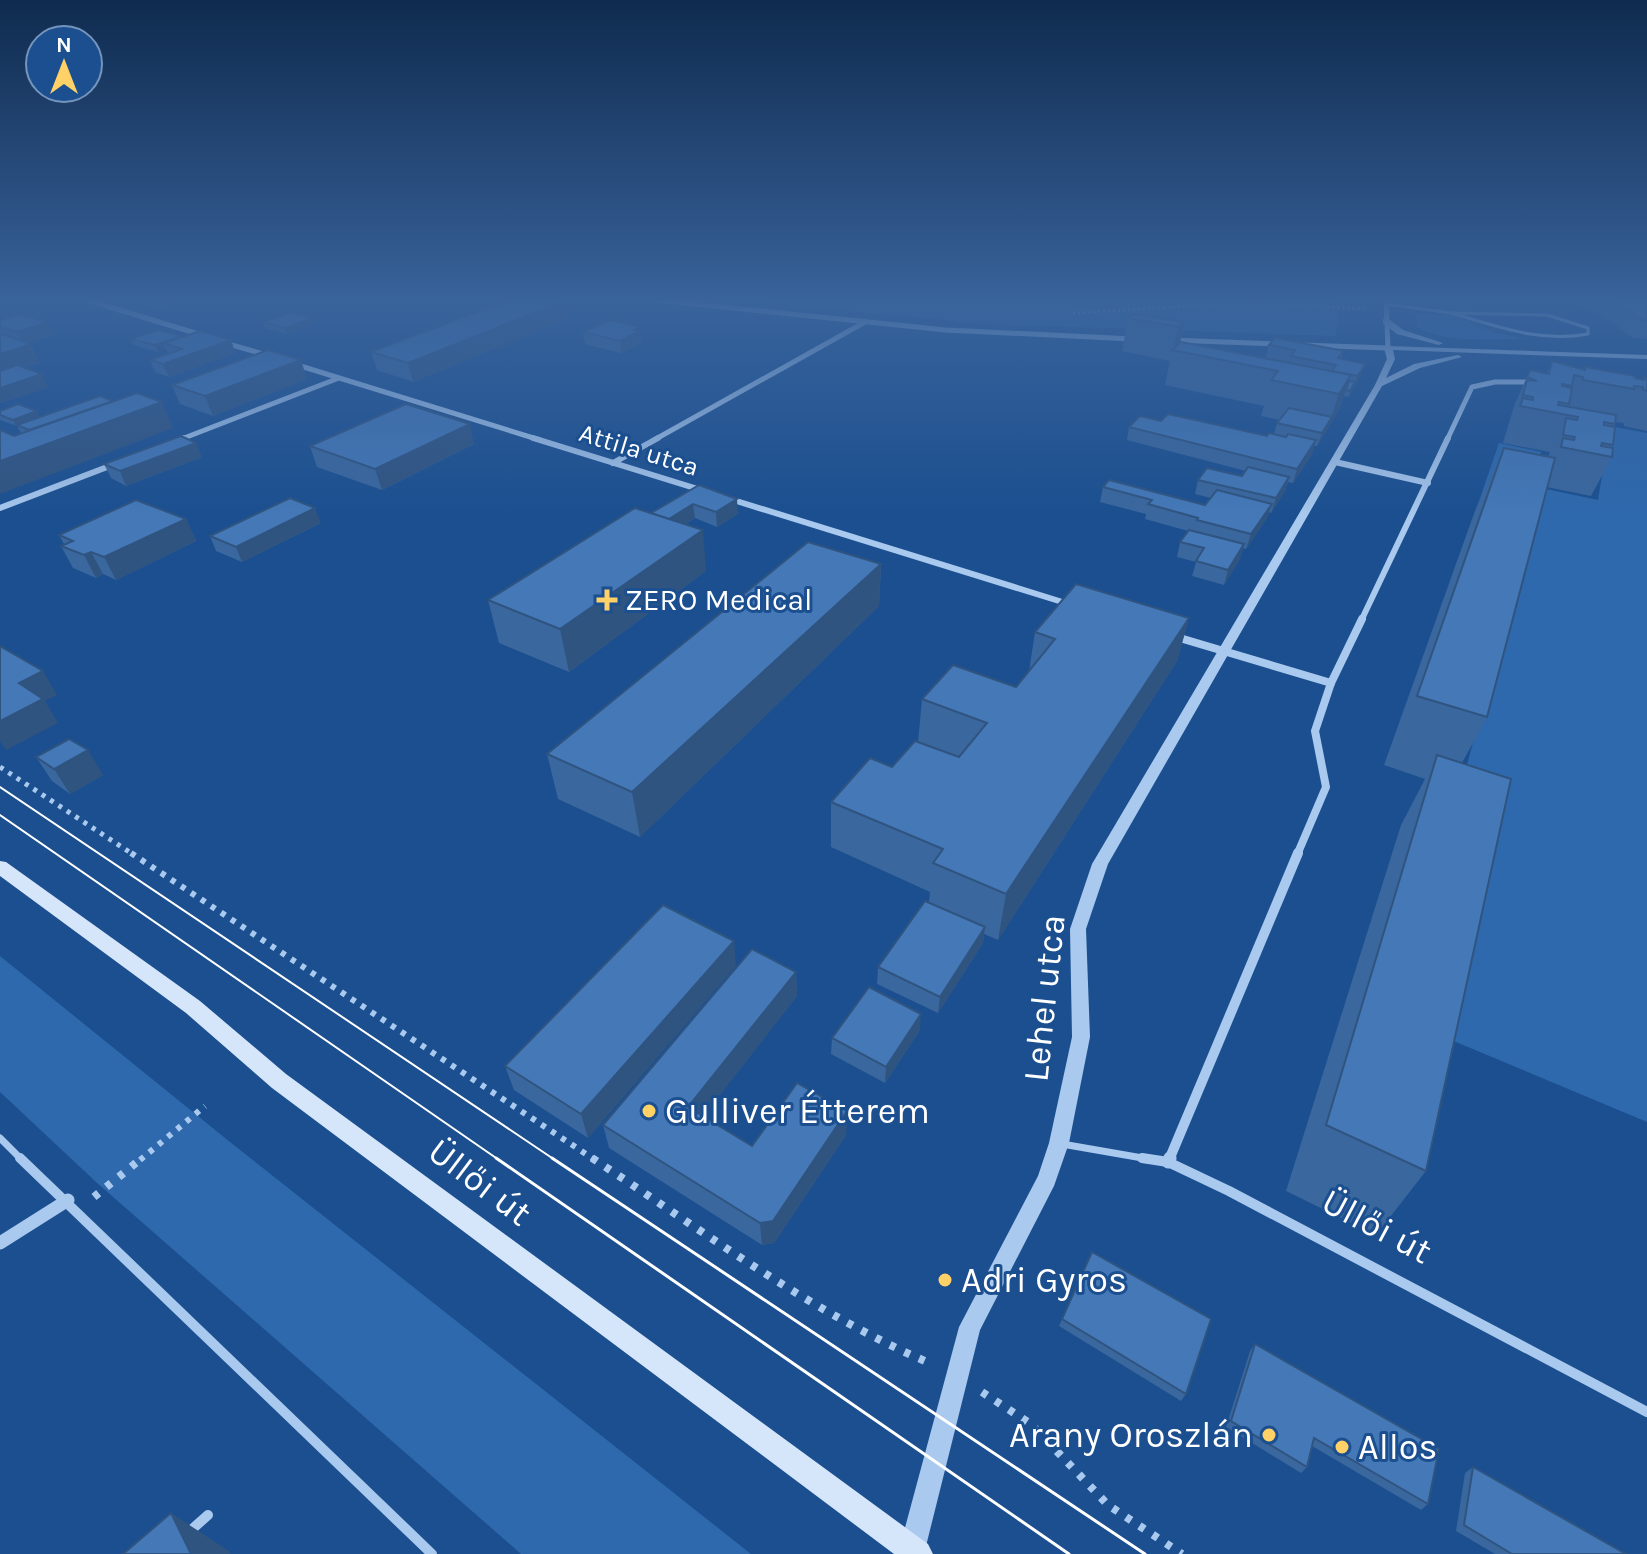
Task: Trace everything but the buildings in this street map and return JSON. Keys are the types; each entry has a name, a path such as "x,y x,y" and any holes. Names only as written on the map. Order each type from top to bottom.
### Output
{"main road":[{"name":"Üllői út","path":"0,867 193,1007 279,1081 914,1553"}],"street":[{"name":"Attila utca","path":"322,373 703,490"},
{"path":"613,463 775,373"},
{"name":"Lehel utca","path":"914,1553 970,1327 1047,1179 1059,1143 1081,1037 1078,929 1100,864 1226,652 1385,373"},
{"path":"1379,385 1404,373"},
{"path":"163,446 340,378"},
{"path":"1168,1162 1326,787 1315,731 1331,683 1472,387 1495,382 1549,383"},
{"path":"1335,462 1428,483"},
{"path":"0,508 118,463"},
{"name":"Attila utca","path":"718,495 1076,606"},
{"path":"1166,634 1331,683"},
{"path":"0,1243 68,1200"}],"lane":[{"path":"0,1138 68,1200 432,1554"},
{"name":"Üllői út","path":"1059,1143 1168,1162 1243,1198 1647,1412"},
{"path":"185,1534 208,1515"}],"path":[{"path":"0,767 764,1271 880,1342 959,1376 1031,1424 1108,1505 1182,1554"},
{"path":"77,1211 205,1106"}],"shaded area":[{"path":"1566,418 1647,433 1647,1122 1444,1037 1451,826 1532,517 1478,504 1499,443 1541,452 1532,486 1598,500 1606,452"},
{"path":"0,956 751,1554 521,1554 96,1182 0,1092"}],"tram line":[{"path":"0,787 555,1160"},
{"path":"0,815 499,1160"},
{"path":"496,1158 1069,1554"},
{"path":"552,1158 1145,1554"}],"place":[{"name":"ZERO Medical","path":"607,600"},
{"name":"Gulliver Étterem","path":"649,1111"},
{"name":"Adri Gyros","path":"945,1280"},
{"name":"Arany Oroszlán","path":"1269,1435"},
{"name":"Allos","path":"1342,1447"}]}
